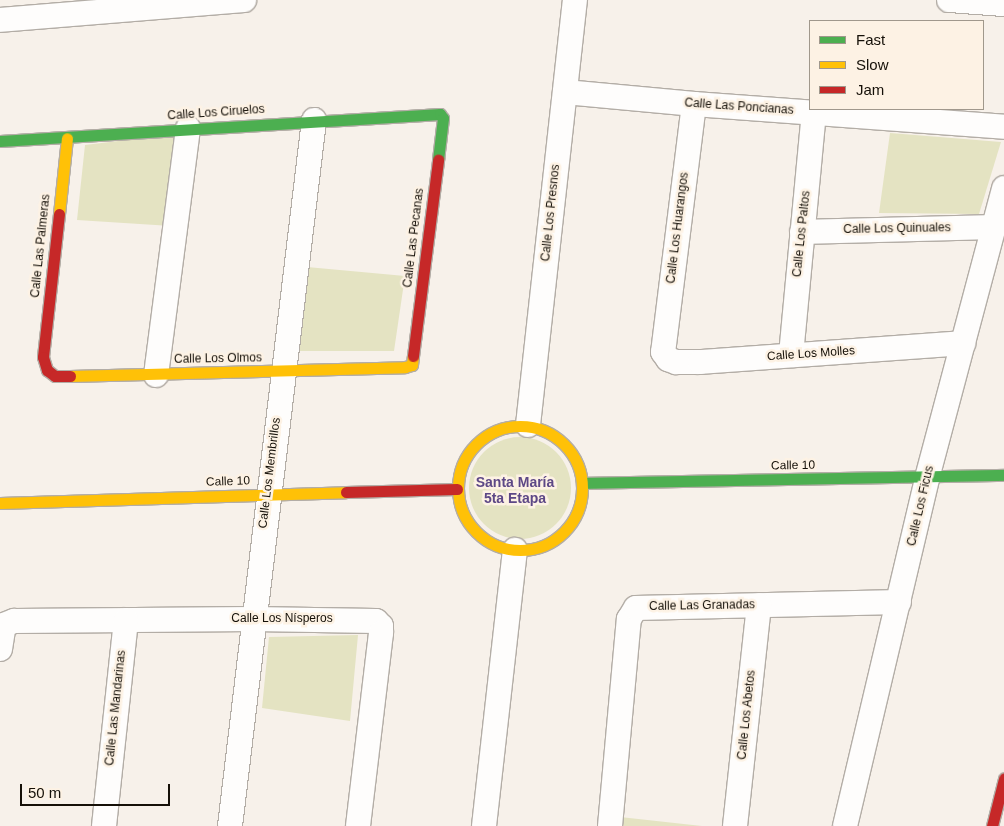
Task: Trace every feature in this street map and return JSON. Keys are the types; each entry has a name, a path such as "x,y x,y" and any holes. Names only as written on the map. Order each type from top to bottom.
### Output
{"street":[{"path":"0,20 244,0"},
{"name":"Calle Los Presnos","path":"528,425 574,0"},
{"path":"949,0 1004,4"},
{"name":"Calle Las Poncianas","path":"564,92 694,104 1004,127"},
{"name":"Calle Los Huarangos","path":"663,352 694,104"},
{"name":"Calle Los Ciruelos","path":"0,141 434,113"},
{"name":"Calle Las Pecanas","path":"405,367 412,365 443,118 440,114 434,113"},
{"name":"Calle Los Paltos","path":"791,355 814,113"},
{"name":"Calle Los Membrillos","path":"230,826 253,619 314,120"},
{"path":"156,375 188,128"},
{"name":"Calle Las Palmeras","path":"43,357 67,138"},
{"name":"Calle Los Ficus","path":"845,826 927,478 1004,188"},
{"name":"Calle Los Quinuales","path":"802,232 993,227"},
{"name":"Calle Los Molles","path":"663,352 668,359 676,362 963,343"},
{"name":"Calle Los Olmos","path":"43,357 47,370 55,376 156,375 405,367"},
{"path":"528,425 549,432 566,444 578,462 583,483 581,504 572,524 562,534 537,548 515,550 497,546 481,537 468,524 460,507 457,489 460,468 470,449 481,439 487,434 507,426 528,425"},
{"name":"Calle 10","path":"583,483 927,478 1004,475"},
{"name":"Calle 10","path":"0,503 457,489"},
{"path":"484,826 515,550"},
{"name":"Calle Las Granadas","path":"610,826 631,614 636,608 898,602"},
{"name":"Calle Los Abetos","path":"735,826 759,605"},
{"name":"Calle Los Nísperos","path":"0,649 4,625 14,621 253,619 376,621 381,626 358,826"},
{"name":"Calle Las Mandarinas","path":"104,826 126,620"},
{"path":"992,826 1004,779"}],"green space":[{"path":"184,133 171,226 77,220 85,145"},
{"path":"890,133 1001,142 979,214 879,213"},
{"path":"307,267 405,276 394,351 299,351"},
{"path":"520,437 540,441 556,452 567,468 571,488 567,508 556,524 540,535 520,539 500,535 484,524 473,508 469,488 473,468 484,452 500,441"},
{"path":"358,635 350,721 262,708 269,637"},
{"path":"620,817 702,826 619,826"}],"traffic: fast":[{"path":"0,141 440,114 443,118 438,160"},
{"path":"583,483 1004,475"}],"traffic: slow":[{"path":"59,214 67,138"},
{"path":"70,376 405,367 412,365 413,356"},
{"path":"520,426 544,430 564,444 578,464 582,488 578,512 564,532 544,546 520,550 496,546 476,532 462,512 458,488 462,464 476,444 496,430 520,426"},
{"path":"0,503 346,492"}],"traffic: jam":[{"path":"413,356 438,160"},
{"path":"59,214 43,357 47,370 55,376 70,376"},
{"path":"346,492 457,489"},
{"path":"992,826 1004,779"}],"district":[{"name":"Santa María 5ta Etapa","path":"515,490"}]}
